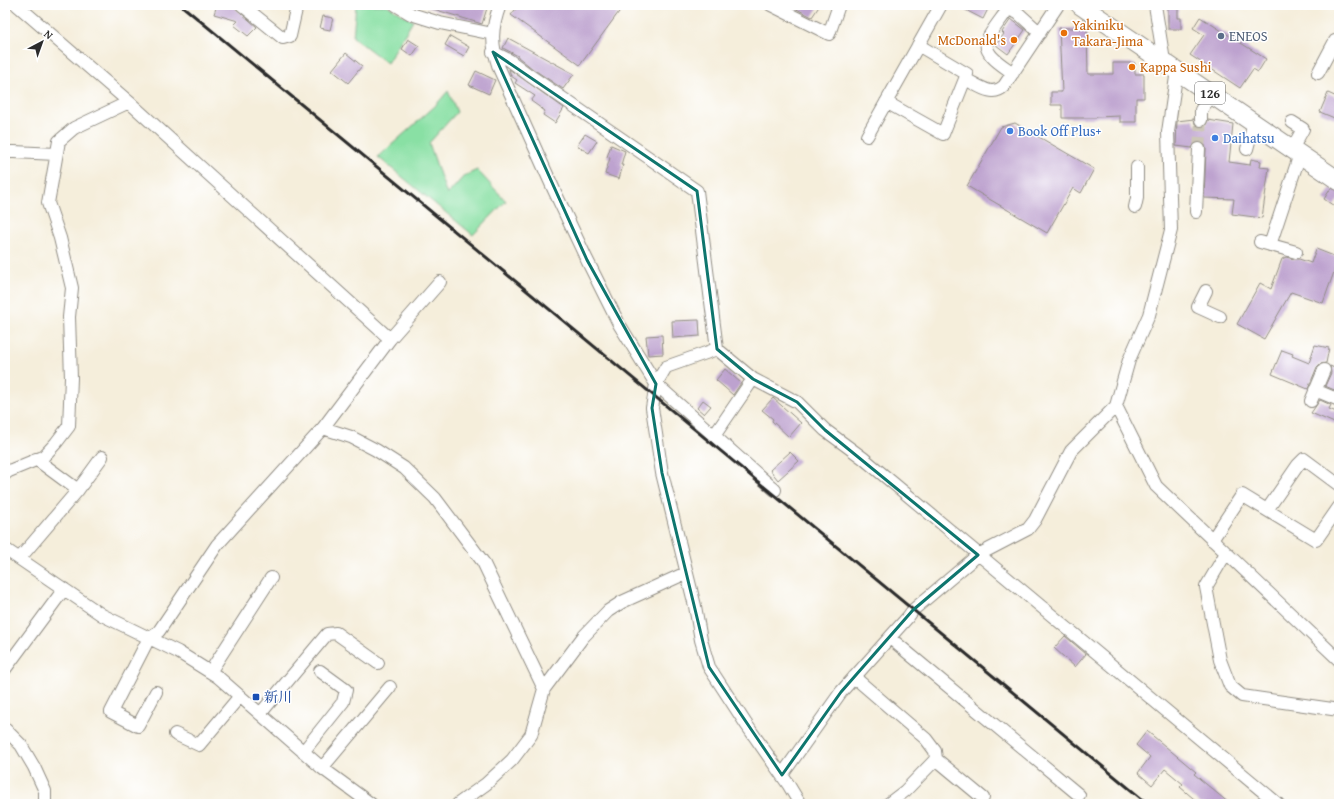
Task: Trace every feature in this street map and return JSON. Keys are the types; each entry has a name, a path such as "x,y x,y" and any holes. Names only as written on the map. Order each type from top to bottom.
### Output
{"highway":[{"name":"126","path":"1080,5 1339,181"}],"street":[{"path":"17,5 129,102 390,339"},
{"path":"242,5 284,38 290,36 297,5"},
{"path":"396,5 412,14 440,23 493,34"},
{"path":"500,5 495,17 493,34 493,52 499,68 587,260 620,324 656,384 775,490"},
{"path":"771,5 828,34 839,5"},
{"path":"867,136 941,5"},
{"path":"965,79 989,91 994,92 1000,90 1058,5"},
{"path":"782,775 841,692 913,610 978,555 1028,529 1036,520 1071,451 1116,406 1129,360 1149,316 1171,230 1168,132 1170,66 1155,5"},
{"path":"1013,73 992,55 987,47 987,40 1006,12 1010,10 1018,13 1040,32"},
{"path":"1318,73 1335,41"},
{"path":"886,102 943,134 967,74 918,45"},
{"path":"493,52 509,60 698,191 717,349 753,379 797,402 826,430 863,458 1278,804"},
{"path":"1201,120 1201,110 1212,94"},
{"path":"5,474 43,457 69,426 71,378 69,317 72,288 60,238 48,203 59,142 74,128 129,102"},
{"path":"1292,122 1303,129 1265,244 1296,252"},
{"path":"1247,149 1254,123"},
{"path":"1196,212 1199,149"},
{"path":"5,152 56,154"},
{"path":"1135,207 1138,198 1137,167"},
{"path":"156,692 138,726 111,712 149,638 159,631 217,545 323,428 390,339 440,282"},
{"path":"1206,291 1198,307 1220,317"},
{"path":"717,349 666,367 656,384 652,408 662,473 695,606 701,640 709,667 800,804"},
{"path":"1311,401 1324,370"},
{"path":"714,436 753,379"},
{"path":"1315,390 1339,400"},
{"path":"1116,406 1156,486 1339,660"},
{"path":"323,428 351,437 376,450 404,468 434,498 483,562 544,689"},
{"path":"20,558 78,490 102,457"},
{"path":"36,459 78,490"},
{"path":"1267,510 1298,465 1304,459 1339,485"},
{"path":"1212,540 1242,495 1316,540 1339,507"},
{"path":"5,548 102,615 178,652 210,672 240,696 322,768 371,804"},
{"path":"1226,553 1206,588 1220,660 1230,686 1242,696 1339,710"},
{"path":"458,804 486,784 512,760 531,735 544,689 582,637 608,611 622,602 686,573"},
{"path":"210,672 270,578"},
{"path":"5,669 64,589"},
{"path":"260,714 327,634 336,633 378,663"},
{"path":"890,638 1079,795"},
{"path":"303,752 343,702 346,690 320,671"},
{"path":"854,677 926,739 935,751 936,759 983,798"},
{"path":"322,768 390,687"},
{"path":"175,734 199,745 240,696"},
{"path":"5,729 20,745 34,768 45,791 45,804"},
{"path":"888,804 905,791 936,759"}],"highlighted area":[{"path":"493,52 697,191 717,349 753,379 797,402 825,430 978,555 913,610 841,692 782,775 709,667 662,473 652,408 656,384 587,260"}],"green space":[{"path":"356,5 387,5 413,21 387,63 353,37"},
{"path":"448,91 457,112 429,143 447,195 464,176 477,170 506,201 473,235 378,157 435,106"}],"building":[{"path":"217,5 232,5 257,27 248,36 234,25 238,21 214,14"},
{"path":"428,5 488,5 482,24 427,7"},
{"path":"519,5 624,5 580,65 511,15"},
{"path":"789,5 820,5 812,17"},
{"path":"956,5 990,5 983,19"},
{"path":"1168,5 1178,5 1178,18 1181,18 1181,29 1168,29"},
{"path":"323,16 333,18 330,30 320,28"},
{"path":"1200,17 1266,59 1258,72 1253,69 1240,88 1190,55 1204,35 1193,28"},
{"path":"1011,19 1025,30 1008,54 996,45 1004,34 1002,32"},
{"path":"1059,28 1087,28 1088,74 1113,74 1113,63 1135,63 1135,74 1144,74 1144,98 1136,98 1136,122 1120,122 1120,116 1062,118 1062,105 1051,105 1051,92 1062,92"},
{"path":"450,36 469,47 464,56 445,45"},
{"path":"508,38 574,74 563,89 533,69 518,56 503,48"},
{"path":"408,39 419,46 412,56 402,49"},
{"path":"346,53 362,66 348,83 332,70"},
{"path":"509,69 564,108 555,123 543,115 545,111 531,101 535,96 515,83 517,80 511,76"},
{"path":"476,71 495,80 489,94 469,85"},
{"path":"1328,93 1339,98 1339,120 1320,112"},
{"path":"1194,119 1195,124 1201,127 1205,126 1208,120 1233,124 1229,162 1250,165 1251,159 1261,161 1260,167 1269,168 1262,218 1232,214 1234,199 1204,198 1205,145 1199,142 1195,143 1192,148 1176,146 1177,121"},
{"path":"1015,123 1094,169 1081,193 1073,188 1047,233 967,186 1001,127"},
{"path":"585,134 597,141 589,153 577,146"},
{"path":"611,145 625,151 619,179 605,174 610,158 607,157"},
{"path":"1331,188 1339,191 1339,198 1334,206 1324,199"},
{"path":"1316,249 1339,258 1323,303 1291,292 1264,339 1237,324 1260,283 1271,289 1282,259 1286,257 1311,263"},
{"path":"699,320 700,336 673,338 672,321"},
{"path":"662,335 663,354 648,355 646,336"},
{"path":"1315,345 1329,348 1326,363 1320,364 1317,367 1308,389 1272,374 1282,350 1309,363"},
{"path":"1330,366 1339,370 1339,392 1325,386 1331,373"},
{"path":"725,369 741,383 733,395 716,380"},
{"path":"773,398 801,423 789,437 772,421 773,419 762,410"},
{"path":"703,400 711,406 704,414 697,408"},
{"path":"1320,400 1331,405 1329,409 1339,413 1339,425 1311,413"},
{"path":"790,452 799,461 778,480 770,470"},
{"path":"1065,636 1086,654 1075,667 1054,648"},
{"path":"1147,731 1196,772 1194,774 1230,804 1200,804 1180,787 1183,784 1165,769 1152,785 1138,773 1150,757 1136,745"}],"tunnel":[{"path":"1199,149 1201,120"}],"railway":[{"path":"181,5 1148,804"}],"place":[{"name":"Yakiniku Takara-Jima","path":"1064,33"},
{"name":"ENEOS","path":"1221,36"},
{"name":"McDonald's","path":"1014,40"},
{"name":"Kappa Sushi","path":"1132,67"},
{"name":"Book Off Plus+","path":"1010,131"},
{"name":"Daihatsu","path":"1215,138"},
{"name":"新川","path":"256,697"}]}
